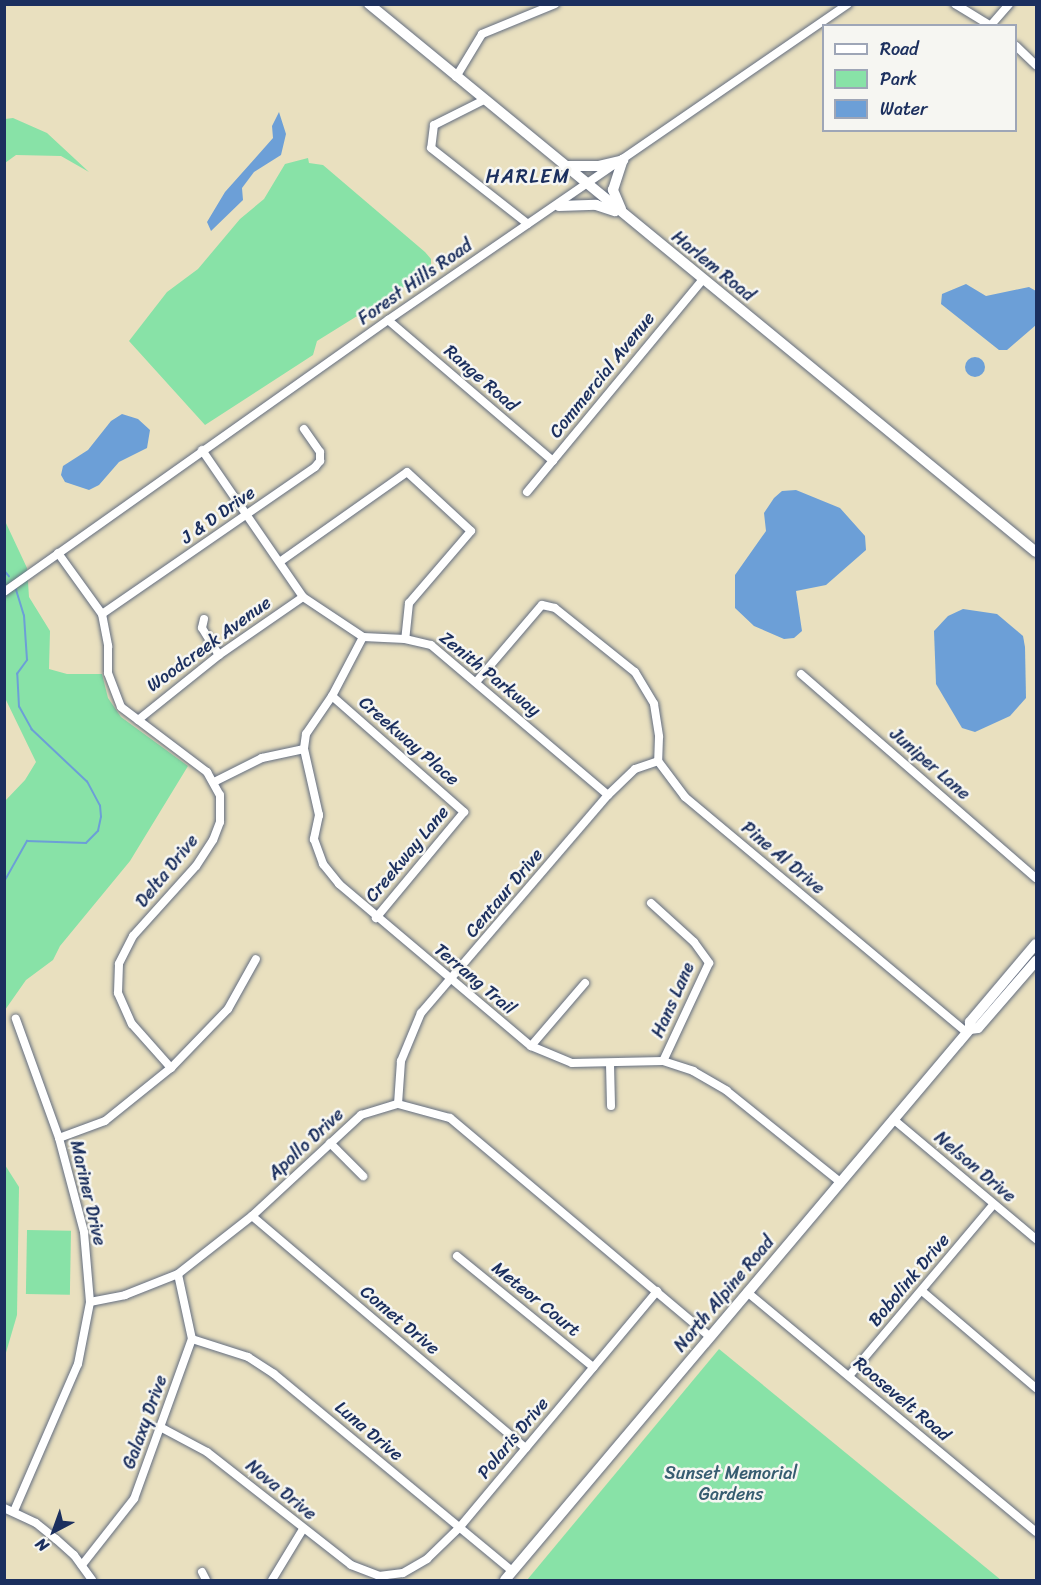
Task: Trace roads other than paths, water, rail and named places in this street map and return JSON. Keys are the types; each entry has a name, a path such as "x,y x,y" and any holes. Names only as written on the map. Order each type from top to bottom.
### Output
{"main road":[{"name":"Harlem Road","path":"369,4 1036,552"},
{"path":"564,166 598,166 623,160"},
{"path":"623,160 613,190 624,214"},
{"path":"559,206 596,204 624,214"},
{"name":"North Alpine Road","path":"504,1581 968,1031 970,1022 1036,944"},
{"name":"North Alpine Road","path":"968,1031 978,1028 1036,961"}],"street":[{"path":"456,77 482,34 555,4"},
{"path":"955,4 989,24"},
{"path":"992,24 1009,4"},
{"name":"Forest Hills Road","path":"4,592 388,320 528,224 559,206 847,5"},
{"path":"1017,47 1036,64"},
{"path":"484,100 434,125 431,148 528,224"},
{"name":"Commercial Avenue","path":"527,492 703,279"},
{"name":"Range Road","path":"388,320 553,461"},
{"name":"J & D Drive","path":"102,614 248,514 320,461 320,452 304,429"},
{"path":"58,553 102,614 108,646 108,673 114,694 121,707 214,782 262,758 304,749 306,734 332,696 363,638 303,597 281,561 202,450"},
{"path":"281,561 407,472 471,531 409,603 405,639"},
{"name":"Woodcreek Avenue","path":"138,720 219,655 303,597"},
{"path":"477,681 542,605 555,608 635,672 654,704 658,761"},
{"path":"204,619 202,628 219,655"},
{"name":"Zenith Parkway","path":"363,638 405,639 431,645 477,681 608,795"},
{"name":"Juniper Lane","path":"801,674 1036,878"},
{"name":"Creekway Place","path":"332,696 464,812"},
{"name":"Terrang Trail","path":"304,749 319,815 314,839 322,864 376,918 531,1047 572,1064 663,1061 693,1071 727,1091 840,1182"},
{"name":"Centaur Drive","path":"398,1104 401,1061 421,1013 451,981 608,795 635,769 658,761"},
{"name":"Pine Al Drive","path":"658,761 685,797 968,1031"},
{"name":"Delta Drive","path":"171,1068 132,1024 118,993 119,964 133,936 196,866 213,840 221,813 214,782"},
{"name":"Creekway Lane","path":"376,918 464,812"},
{"name":"Hans Lane","path":"651,903 694,942 709,963 663,1061"},
{"path":"59,1138 105,1121 171,1068 228,1010 256,959"},
{"path":"531,1047 585,983"},
{"name":"Mariner Drive","path":"14,1511 78,1364 90,1302 84,1232 59,1138 16,1019"},
{"path":"610,1064 611,1106"},
{"path":"398,1104 450,1118 709,1336"},
{"name":"Apollo Drive","path":"90,1302 125,1295 178,1274 252,1216 361,1115 398,1104"},
{"name":"Nelson Drive","path":"893,1119 1036,1239"},
{"path":"330,1143 363,1176"},
{"name":"Bobolink Drive","path":"849,1376 993,1204"},
{"name":"Comet Drive","path":"252,1216 526,1448"},
{"name":"Meteor Court","path":"457,1256 593,1368"},
{"path":"178,1274 192,1339"},
{"name":"Polaris Drive","path":"379,1578 403,1573 427,1559 459,1528 657,1291"},
{"path":"922,1291 1036,1388"},
{"name":"Roosevelt Road","path":"747,1292 1036,1532"},
{"name":"Galaxy Drive","path":"82,1565 134,1499 162,1428 192,1339"},
{"name":"Luna Drive","path":"192,1339 248,1357 274,1374 512,1572"},
{"name":"Nova Drive","path":"162,1428 207,1452 351,1565 379,1578"},
{"path":"4,1508 36,1523 82,1565 92,1581"},
{"path":"272,1581 303,1529"}],"water":[{"path":"279,112 286,134 281,155 254,172 242,188 243,200 211,231 207,222 225,192 273,138 272,126"},
{"path":"966,284 986,296 1029,287 1036,291 1036,325 1007,350 999,350 941,304 942,294"},
{"path":"975,357 982,360 985,367 982,374 975,377 968,374 965,367 968,360"},
{"path":"122,414 138,419 150,430 147,448 119,462 99,485 89,490 65,482 61,475 63,466 88,450 111,421"},
{"path":"796,490 840,508 865,536 866,550 826,585 796,591 802,631 794,638 784,639 754,626 735,608 735,575 766,531 764,513 774,498 782,491"},
{"path":"963,609 997,614 1023,636 1025,647 1026,698 1010,716 975,732 962,728 936,684 934,631 948,616"}],"waterway":[{"path":"4,570 9,576"},
{"path":"4,882 27,841 86,843 98,831 101,817 100,806 87,782 32,730 19,707 17,674 27,660 24,616 16,589"}],"district":[{"name":"HARLEM","path":"528,176"}],"park label":[{"name":"Sunset Memorial Gardens","path":"731,1484"}]}
